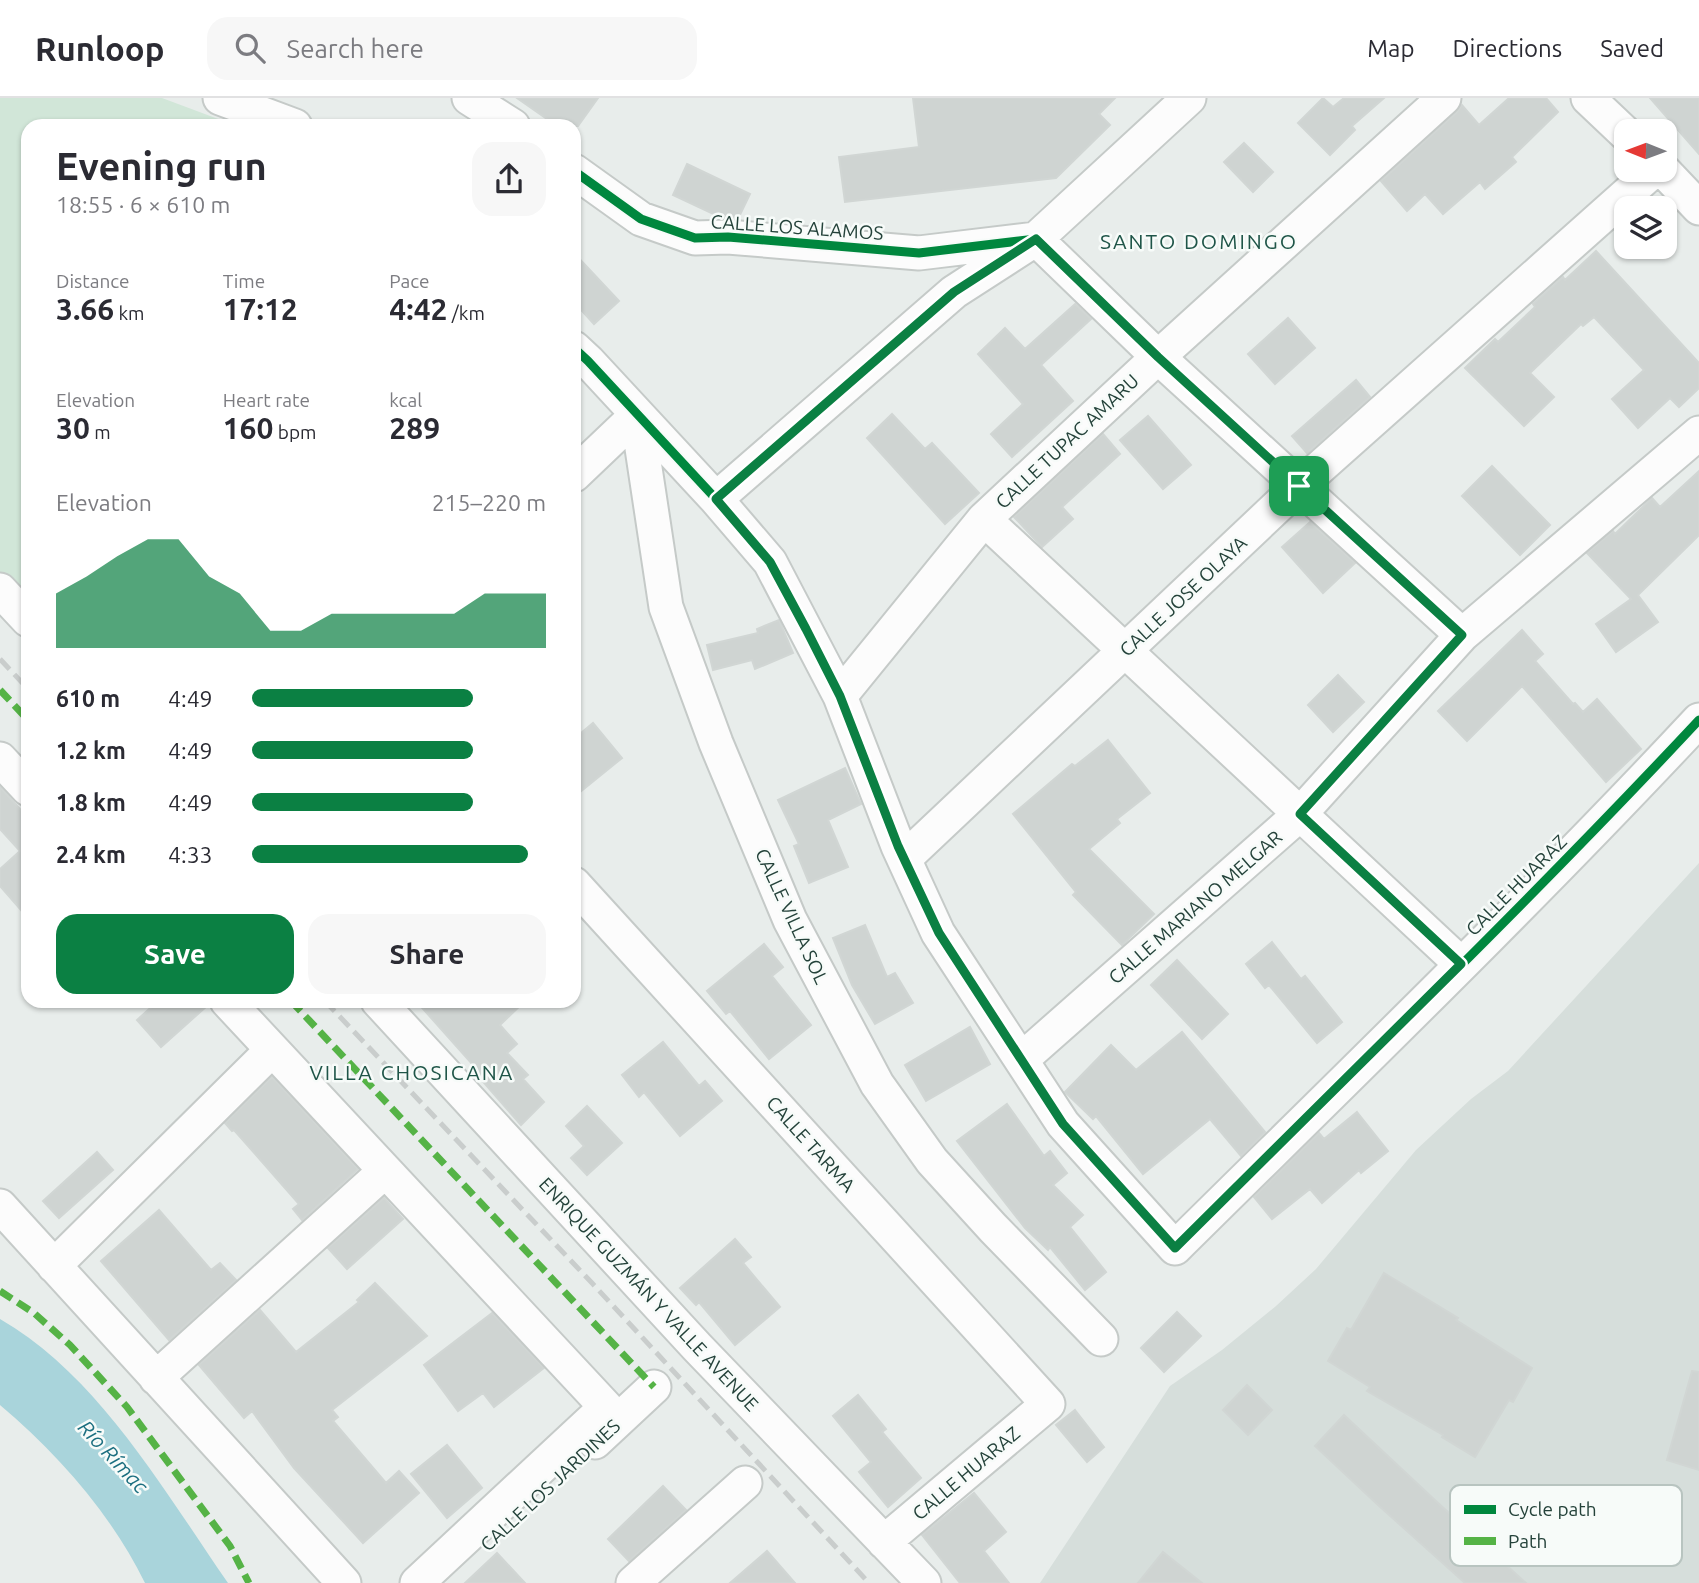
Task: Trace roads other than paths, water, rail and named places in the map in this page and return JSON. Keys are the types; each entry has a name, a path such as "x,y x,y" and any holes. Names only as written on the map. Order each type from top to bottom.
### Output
{"street":[{"path":"220,98 276,119"},
{"path":"469,98 502,119"},
{"path":"716,499 954,292 1036,239 1189,98"},
{"name":"CALLE TUPAC AMARU","path":"840,696 984,519 1444,98"},
{"path":"1588,98 1614,123"},
{"name":"CALLE LOS ALAMOS","path":"581,175 641,219 695,238 728,237 919,253 1036,239"},
{"name":"CALLE JOSE OLAYA","path":"904,859 1299,486 1641,182"},
{"path":"1674,182 1699,208"},
{"path":"1036,239 1158,357 1462,635"},
{"path":"581,354 716,499 770,562 840,696 904,859 939,933 1022,1059"},
{"path":"581,468 637,415"},
{"name":"CALLE VILLA SOL","path":"637,415 666,607 716,743 790,920 877,1084 932,1161 1101,1339"},
{"name":"CALLE MARIANO MELGAR","path":"1022,1059 1300,814 1462,635 1699,433"},
{"path":"984,519 1461,964"},
{"path":"0,590 21,612"},
{"name":"CALLE HUARAZ","path":"1022,1059 1063,1124 1175,1248 1622,802 1699,720"},
{"path":"0,759 21,782"},
{"name":"CALLE TARMA","path":"581,892 1048,1404"},
{"path":"233,1008 606,1407 417,1583"},
{"name":"ENRIQUE GUZMÁN Y VALLE AVENUE","path":"384,1008 697,1347 924,1583"},
{"path":"54,1266 272,1050"},
{"path":"156,1378 385,1171"},
{"path":"0,1206 344,1583"},
{"name":"CALLE LOS JARDINES","path":"446,1583 654,1387"},
{"name":"CALLE HUARAZ","path":"884,1542 1048,1404"},
{"path":"633,1583 745,1483"}],"water":[{"name":"Río Rímac","path":"0,1319 36,1343 99,1403 154,1474 228,1583 145,1583 116,1533 82,1487 43,1444 0,1405"}],"railway":[{"path":"0,659 21,682"},
{"path":"332,1008 592,1283 869,1583"}],"district":[{"name":"SANTO DOMINGO","path":"1199,242"},
{"name":"VILLA CHOSICANA","path":"412,1073"}]}
